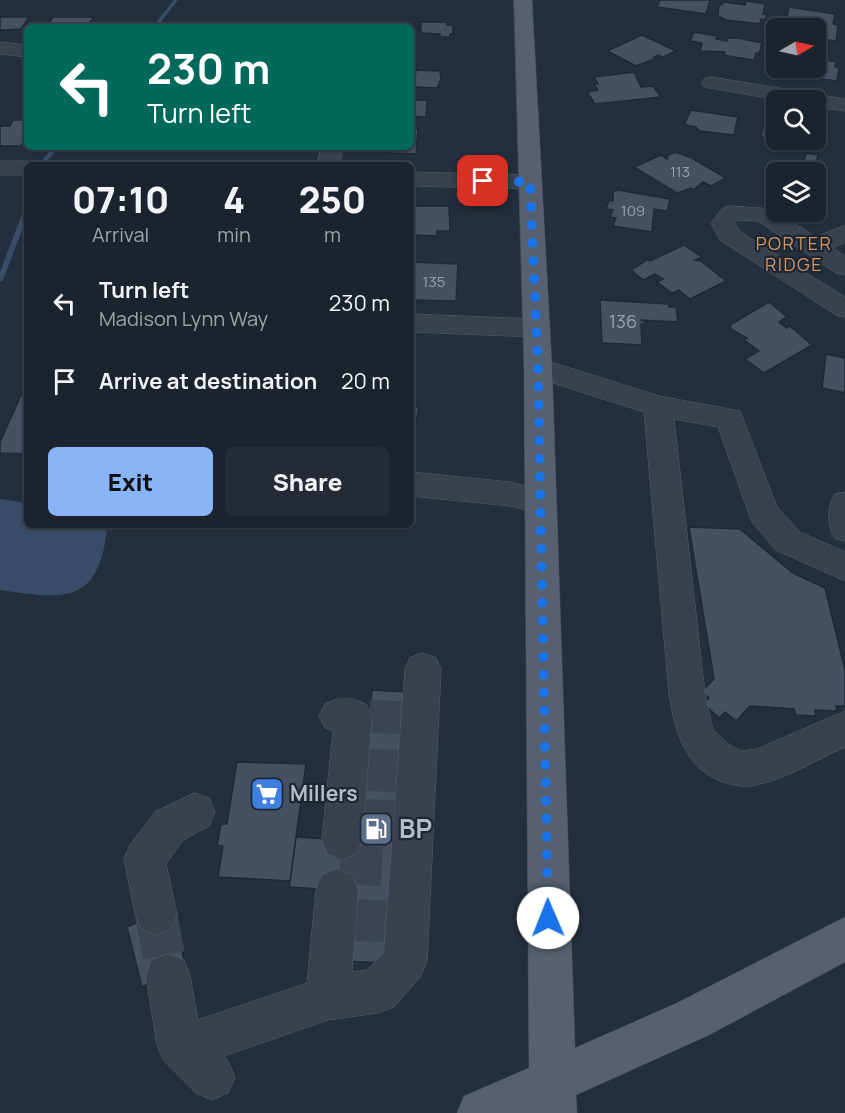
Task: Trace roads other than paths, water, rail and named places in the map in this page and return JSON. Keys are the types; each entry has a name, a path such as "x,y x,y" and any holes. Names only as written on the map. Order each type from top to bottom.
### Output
{"main road":[{"path":"523,0 538,368 549,1103"},
{"path":"481,1113 549,1103 693,1019 845,939"}],"street":[{"path":"0,48 24,51"},
{"path":"711,83 845,105"},
{"path":"0,168 24,168"},
{"path":"414,179 530,182"},
{"path":"845,267 764,214 732,213 723,223 729,235 845,309"},
{"path":"816,247 845,232"},
{"path":"414,323 536,328"},
{"path":"538,368 658,406 730,418 763,513 788,541 845,566"},
{"path":"658,406 687,694 693,727 700,741 713,756 726,765 741,769 758,767 845,728"},
{"path":"414,484 510,494 540,501"},
{"path":"845,504 845,529"},
{"path":"168,976 180,1045 211,1058 328,998 378,991 405,962 397,922 401,866 371,825 382,770 377,717 423,669"},
{"path":"371,825 382,770 377,717"},
{"path":"156,914 144,859 169,826 195,812"},
{"path":"328,998 339,909"}],"water":[{"path":"0,499 24,503 24,528 107,528 103,553 96,572 86,584 74,592 42,595 0,590"}],"waterway":[{"path":"156,24 176,0"},
{"path":"46,159 54,150"},
{"path":"0,280 24,217"}],"tunnel":[{"path":"369,716 403,718"},
{"path":"364,770 399,771"},
{"path":"359,820 395,821"},
{"path":"340,863 392,866"},
{"path":"156,914 168,976"},
{"path":"346,920 387,921"}],"place":[{"name":"Millers","path":"267,794"},
{"name":"BP","path":"376,829"}],"district":[{"name":"PORTER RIDGE","path":"794,254"}]}
